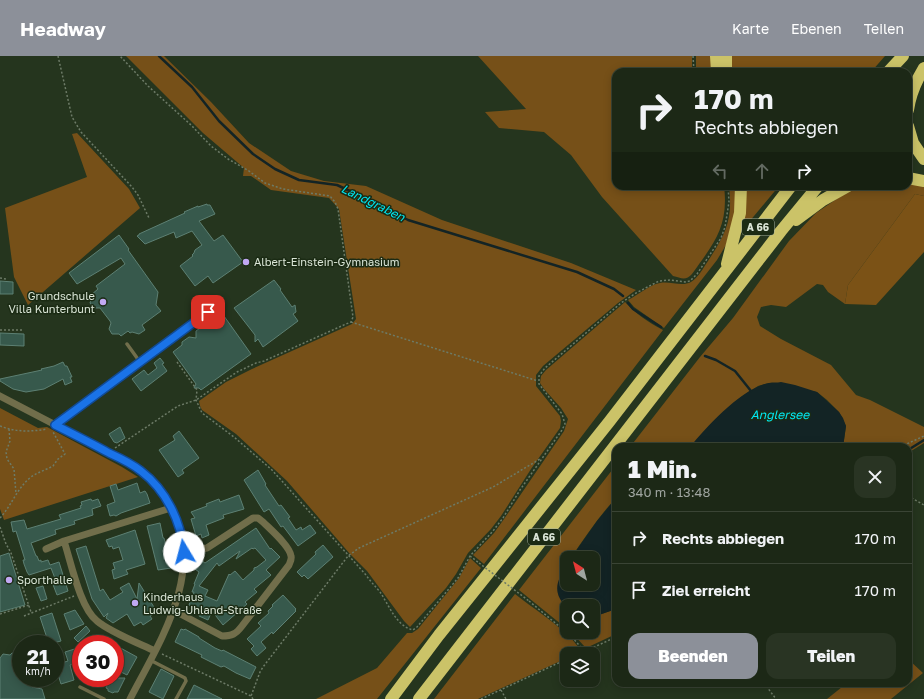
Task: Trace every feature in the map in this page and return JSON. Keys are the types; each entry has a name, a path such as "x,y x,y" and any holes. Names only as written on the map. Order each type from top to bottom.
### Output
{"highway":[{"path":"716,56 717,68"},
{"path":"726,56 726,68"},
{"path":"892,68 903,56"},
{"path":"912,76 924,62"},
{"path":"912,93 924,68"},
{"path":"912,140 924,159"},
{"path":"912,179 924,181"},
{"path":"726,269 740,213 741,190"},
{"name":"A 66","path":"391,699 439,635 609,422 788,190"},
{"name":"A 66","path":"617,443 781,231 815,190"},
{"path":"781,231 823,200 841,190"},
{"name":"A 66","path":"419,699 612,449"}],"street":[{"path":"0,396 127,461 146,474 171,508 180,527 184,552 182,581 178,595 164,632 130,699"},
{"path":"46,548 171,508"},
{"path":"173,610 222,636 230,636 237,633 289,565 291,559 288,549 258,518 253,518 207,548 184,552"},
{"path":"64,541 87,610 96,621 155,651"}],"lane":[{"path":"55,425 219,304"},
{"path":"127,344 140,362"},
{"path":"150,660 184,678 186,681 176,699"},
{"path":"80,687 104,699"}],"path":[{"path":"58,56 72,117 80,132 132,187 138,195 148,218"},
{"path":"109,452 178,406 196,400 237,372 351,322 354,317 338,209 330,196 283,189 264,183 249,171 228,159 211,146 191,125 148,86 120,56"},
{"path":"693,56 694,68"},
{"path":"177,362 197,390 196,400 202,413 234,437 272,470 380,593 402,624 408,629 413,630 448,591 458,578 470,556 503,518 565,424 562,414 542,390 538,381 539,376 545,368 631,296 659,281 690,281 697,274 720,238 725,227 729,202 728,190"},
{"path":"0,278 6,278"},
{"path":"351,322 538,381"},
{"path":"0,330 22,330"},
{"path":"0,426 9,429 32,432 50,428 65,454 58,459 53,466 38,472 30,478 22,486 0,518"},
{"path":"9,429 10,441 6,452 7,458 14,469 16,496"},
{"path":"909,443 924,436"},
{"path":"252,699 251,696 263,667 348,556 359,548 493,487 542,458"},
{"path":"912,498 924,505"},
{"path":"0,526 31,612"},
{"path":"470,556 529,601 572,637 580,647"},
{"path":"24,616 31,612 81,594"},
{"path":"0,614 29,605"},
{"path":"595,647 612,639"},
{"path":"155,651 251,696"},
{"path":"481,699 560,663"},
{"path":"767,687 776,699"},
{"path":"501,690 506,699"}],"shaded area":[{"path":"126,56 164,56 211,102 249,143 291,171 324,181 366,186 442,220 571,263 636,290 618,303 543,366 536,375 536,386 560,416 560,428 531,469 501,516 468,553 446,588 410,627 367,571 350,554 287,481 236,434 202,410 199,401 226,382 352,324 356,319 339,209 329,198 271,190 251,176 243,176 244,168 203,133"},
{"path":"478,56 692,56 692,68 612,68 612,190 724,190 724,213 718,234 707,253 688,278 673,276 602,197 571,155 544,132 499,128 485,112 526,109"},
{"path":"696,56 712,56 712,68 696,68"},
{"path":"731,56 885,56 874,68 731,68"},
{"path":"77,133 129,189 140,208 28,305 14,277 5,208 87,177 72,134"},
{"path":"912,183 924,185 924,196 915,194 848,285 845,304 828,292 823,285 817,284 786,307 771,305 761,307 757,317 760,326 781,339 831,365 856,395 870,400 924,427 924,443 912,450 912,443 844,443 846,426 839,412 827,400 817,392 769,383 758,386 741,397 718,417 694,443 633,443 700,357 733,318 789,241 816,213 852,190 912,190"},
{"path":"729,190 738,190 738,201 726,245 717,260 664,328 634,307 628,300 656,284 687,283 696,278 724,234 729,217"},
{"path":"744,190 776,190 739,234"},
{"path":"915,194 924,196 924,252 876,305 845,304 848,285"},
{"path":"625,302 642,318 663,330 484,564 473,555 494,533 504,519 564,431 568,419 561,408 540,383 541,376"},
{"path":"0,408 38,428 47,427 138,477 4,520 0,509"},
{"path":"612,470 612,503 598,519 576,551 560,551 560,591 565,591 565,599 560,599 560,623 519,590"},
{"path":"470,558 481,568 377,699 316,699 377,668 407,633 412,633 418,629 459,578"},
{"path":"515,594 560,628 560,639 571,639 578,647 560,647 560,661 478,699 434,699"},
{"path":"612,610 612,636 585,647 578,639 600,639 600,615"},
{"path":"912,663 923,673 912,682"},
{"path":"842,687 906,687 891,699 827,699"}],"water":[{"name":"Anglersee","path":"781,382 817,392 839,412 843,418 846,426 844,443 693,443 715,419 737,400 759,386"},
{"path":"612,503 612,610 600,615 600,599 560,599 557,587 560,577 560,591 600,591 600,551 576,551"}],"building":[{"path":"207,204 210,205 215,214 199,221 214,241 223,235 243,262 213,283 208,276 195,286 180,266 193,256 192,255 195,250 202,245 192,231 176,238 174,232 145,244 137,236 185,213 184,212"},
{"path":"119,235 158,292 156,305 161,311 142,325 145,330 139,334 132,332 130,333 128,331 121,336 119,334 112,334 109,329 111,323 110,321 100,308 94,308 90,303 92,297 91,295 98,289 96,286 125,264 121,258 77,284 69,273"},
{"path":"274,280 292,307 295,305 296,312 293,314 298,321 263,347 258,339 255,342 255,335 234,308"},
{"path":"0,281 13,282 13,294 0,294"},
{"path":"217,316 224,316 251,354 201,390 199,388 194,388 196,384 173,352 189,337 196,338 196,331 203,326 209,327 211,321"},
{"path":"0,333 24,334 24,346 0,345"},
{"path":"160,358 167,371 141,391 132,379 144,370 148,375 157,368 154,363"},
{"path":"63,362 65,366 67,366 72,377 70,377 72,382 65,385 63,379 44,389 26,392 13,389 0,381 0,379 42,370 41,369"},
{"path":"120,427 125,438 117,443 114,442 109,434"},
{"path":"179,431 199,458 182,470 184,473 178,477 159,450 175,440 173,436"},
{"path":"258,470 266,484 265,485 279,506 281,505 290,517 288,518 296,530 301,527 302,530 310,525 316,533 298,546 283,526 281,527 269,509 264,512 244,480"},
{"path":"137,483 140,493 145,491 150,503 116,516 110,516 107,505 115,502 110,486 116,484 118,490"},
{"path":"239,495 244,509 223,515 224,518 206,525 209,535 202,538 201,534 196,536 191,519 195,518 191,512 207,506 206,504 219,499 220,502"},
{"path":"91,499 92,501 98,499 101,506 92,509 93,515 74,521 75,524 55,530 56,534 31,543 39,561 41,560 41,562 48,560 50,565 59,562 68,591 57,595 52,582 56,581 51,568 29,575 27,572 16,531 13,532 11,522 24,520 27,529 61,519 59,515 81,508 81,502"},
{"path":"160,523 166,546 171,545 173,554 169,555 171,568 158,570 147,526"},
{"path":"256,528 270,549 271,548 280,557 266,570 271,575 254,589 257,592 245,602 247,604 223,625 212,611 208,620 199,616 202,610 189,605 194,592 192,592 194,584 199,572 195,569 202,561 205,563","holes":["252,548 255,548 266,560 254,568 254,570 243,580 235,571 230,575 229,574 217,601 205,596 208,590 199,586 217,563 219,566 240,551 236,559"]},
{"path":"135,530 145,564 126,570 128,574 114,579 112,570 115,569 113,563 123,560 119,547 113,549 112,546 109,547 106,540"},
{"path":"323,545 333,557 308,579 304,575 302,577 297,572 316,554 315,552"},
{"path":"86,546 100,591 103,589 110,600 123,592 120,588 129,583 137,599 139,583 157,612 150,616 152,619 143,625 141,622 134,626 127,614 113,623 106,618 108,613 104,617 92,599 76,549"},
{"name":"Sporthalle","path":"9,553 25,605 0,612 0,556"},
{"path":"43,586 47,599 41,601 36,588"},
{"path":"283,595 296,609 296,611 273,634 272,632 261,642 266,648 257,656 251,649 254,646 247,639 261,626 258,623 269,613 268,611 273,606 272,605"},
{"path":"75,610 84,624 70,630 64,614"},
{"path":"52,613 59,635 46,635 40,617"},
{"path":"86,626 90,631 86,635 77,635"},
{"path":"181,629 185,629 215,648 222,651 223,650 256,667 250,679 224,666 221,667 201,657 202,655 175,642"},
{"path":"72,650 72,664 70,665 72,681 64,683 64,662 68,661 65,652"},
{"path":"124,650 137,657 127,675 124,674"},
{"path":"12,653 12,687 32,687 42,689 45,699 0,699 0,658 3,654 10,655"},
{"path":"161,669 174,676 163,699 149,692"},
{"path":"194,685 222,699 187,699"},
{"path":"120,687 118,692 113,693 108,691 106,688"}],"waterway":[{"name":"Landgraben","path":"159,56 192,87 219,121 253,154 275,169 299,180 337,185 408,220 577,272 614,289 623,296"},
{"name":"Landgraben","path":"628,303 633,309 661,327"},
{"name":"Landgraben","path":"705,356 716,360 735,371 751,391"},
{"name":"Landgraben","path":"912,448 924,440"}],"place":[{"name":"Albert-Einstein-Gymnasium","path":"246,262"},
{"name":"Grundschule Villa Kunterbunt","path":"103,302"},
{"name":"Sporthalle","path":"9,580"},
{"name":"Kinderhaus Ludwig-Uhland-Straße","path":"135,603"}],"route":[{"path":"184,552 180,527 175,516 159,490 146,474 127,461 55,425 208,312"}]}
